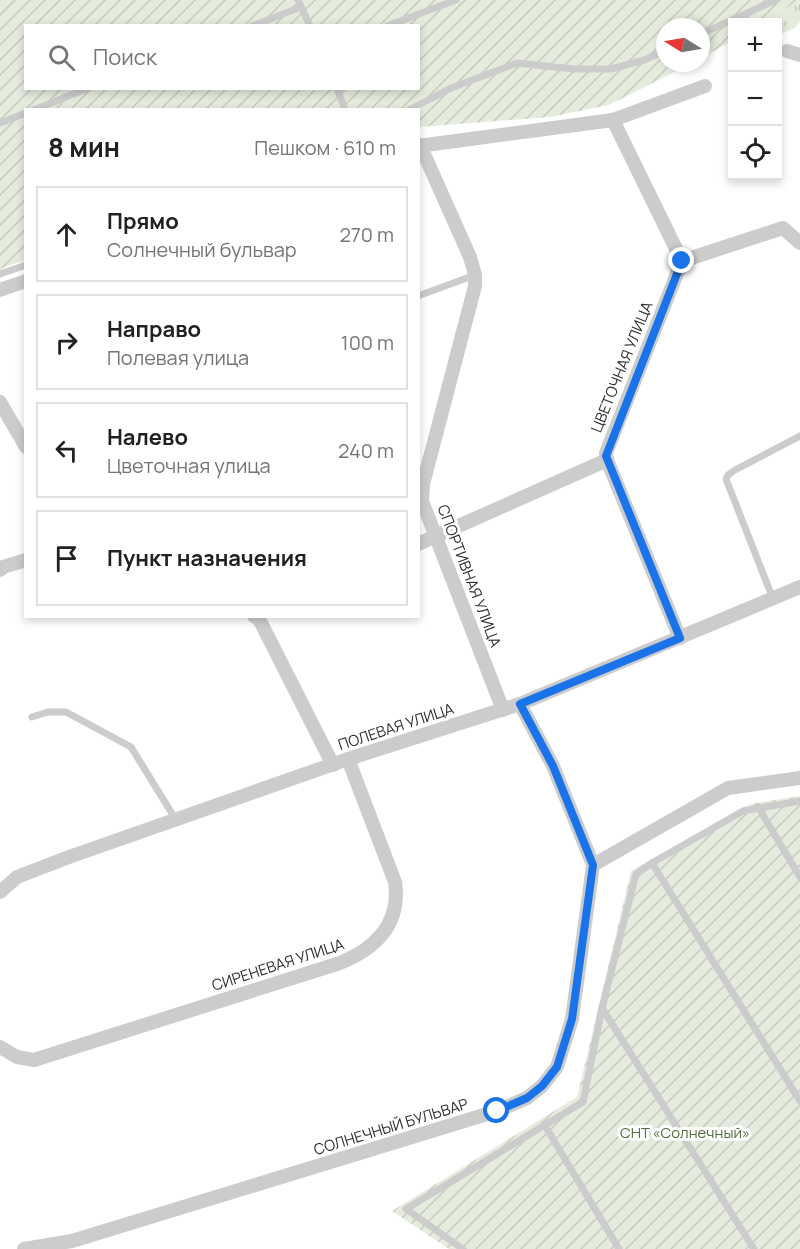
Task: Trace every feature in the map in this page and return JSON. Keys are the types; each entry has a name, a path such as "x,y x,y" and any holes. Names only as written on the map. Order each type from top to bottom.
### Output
{"street":[{"path":"420,145 613,120 705,86"},
{"path":"613,120 682,261 783,228 800,243"},
{"name":"СПОРТИВНАЯ УЛИЦА","path":"420,147 470,257 475,275 474,293 420,496 503,711"},
{"name":"ЦВЕТОЧНАЯ УЛИЦА","path":"607,460 606,453 682,261"},
{"path":"0,290 24,282"},
{"path":"0,402 24,444"},
{"path":"420,543 607,460 680,638"},
{"path":"0,570 24,561"},
{"name":"ПОЛЕВАЯ УЛИЦА","path":"0,892 17,877 348,759 503,711 800,586"},
{"path":"260,618 333,765"},
{"name":"СОЛНЕЧНЫЙ БУЛЬВАР","path":"24,1249 72,1241 486,1115 527,1098 542,1086 557,1067 572,1019 593,865 553,766 520,704"},
{"name":"СИРЕНЕВАЯ УЛИЦА","path":"0,1047 17,1057 34,1060 340,963 367,950 377,940 394,912 397,893 395,882 348,759"},
{"path":"593,865 728,788 800,778"}],"lane":[{"path":"392,24 456,0"},
{"path":"710,30 776,0"},
{"path":"256,24 300,3 309,24"},
{"path":"413,108 451,88 517,63 573,69 611,69 656,55"},
{"path":"39,108 83,90"},
{"path":"338,90 344,108"},
{"path":"0,123 24,114"},
{"path":"0,274 24,266"},
{"path":"420,296 475,275"},
{"path":"773,599 726,479 730,472 800,436"},
{"path":"32,717 48,712 66,711 131,747 177,821"},
{"path":"463,1249 406,1209 583,1102 602,1008 636,874 743,811 800,801"},
{"path":"758,807 800,877"},
{"path":"652,863 800,1101"},
{"path":"602,1008 754,1249"},
{"path":"544,1124 619,1249"}],"green space":[{"path":"0,0 799,0 770,18 728,18 728,43 710,53 710,18 656,18 656,72 674,72 609,105 550,117 420,127 420,108 24,108 24,260 0,269"},
{"path":"792,0 800,0 800,22 795,28 782,33 782,18 756,18"},
{"name":"СНТ «Солнечный»","path":"800,796 800,1249 449,1249 392,1211 577,1097 631,871 750,804"}],"route":[{"path":"497,1111 527,1098 542,1086 557,1067 572,1019 593,865 553,766 520,704 680,638 606,453 682,261"}]}
